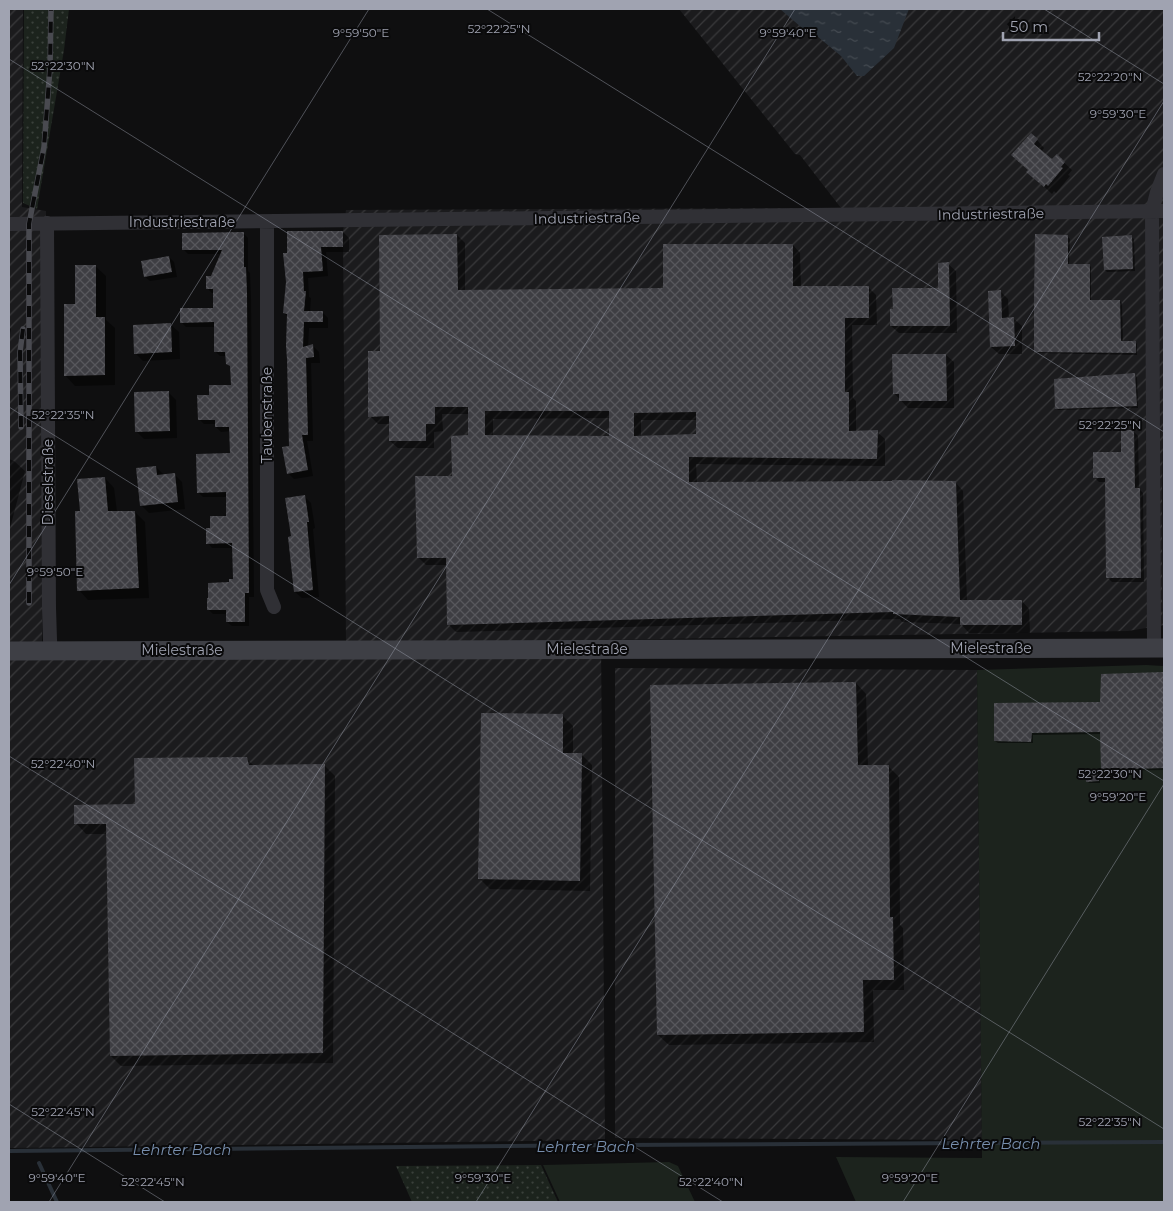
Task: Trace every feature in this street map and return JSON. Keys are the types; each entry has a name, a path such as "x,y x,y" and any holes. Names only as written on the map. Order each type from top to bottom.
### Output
{"street":[{"path":"1159,648 1158,212 1156,192 1164,174"},
{"name":"Industriestraße","path":"9,224 1158,212"},
{"name":"Taubenstraße","path":"267,222 266,590 274,607"},
{"name":"Dieselstraße","path":"47,223 51,650"},
{"name":"Mielestraße","path":"9,650 1159,648"}],"shaded area":[{"path":"9,9 23,9 22,207 46,211 42,643 346,645 343,231 346,210 841,208 800,155 795,154 679,9 1164,9 1162,608 1164,625 1128,631 601,640 605,1140 9,1148"},
{"path":"24,9 69,9 64,50 37,209 23,203"},
{"path":"1164,437 1164,625 1162,608"},
{"path":"1164,666 1164,1202 856,1202 836,1157 982,1158 977,670"},
{"path":"615,668 977,670 982,1140 615,1138"},
{"path":"669,1162 678,1166 695,1202 560,1202 543,1165"},
{"path":"541,1165 558,1202 412,1202 396,1166"}],"water":[{"path":"780,9 909,9 894,48 864,76 857,76 841,56 817,36 808,33"}],"building":[{"path":"1031,133 1038,139 1034,144 1052,159 1057,154 1065,162 1061,167 1063,168 1048,186 1046,184 1044,187 1026,172 1028,170 1011,155"},
{"path":"287,231 343,231 343,247 321,247 323,271 303,272 304,291 306,291 304,311 323,311 323,322 304,322 303,347 313,344 314,357 306,358 308,435 302,435 308,470 287,474 282,447 289,446 287,314 283,313 286,282 283,253 287,253"},
{"path":"244,232 244,267 246,267 247,292 249,593 245,593 245,622 226,622 226,610 207,610 208,583 229,582 229,579 233,579 232,543 206,544 206,528 210,528 210,516 226,516 226,492 197,493 196,454 230,453 229,427 215,427 215,420 198,420 197,395 209,395 209,385 231,385 230,366 226,364 225,352 214,352 214,322 180,323 180,308 213,308 213,289 206,289 206,276 211,276 222,250 182,250 182,233"},
{"path":"457,234 458,290 663,288 663,244 793,244 793,286 869,286 869,318 845,318 845,392 849,392 849,431 878,430 877,459 689,457 689,482 956,481 960,600 1022,600 1022,625 960,625 960,617 893,614 893,612 447,625 446,558 417,558 415,476 452,476 451,436 468,435 468,407 435,407 435,424 426,424 426,441 389,441 389,416 368,417 368,351 380,351 379,235","holes":["485,411 609,411 609,436 485,435","696,412 696,434 634,436 634,413"]},
{"path":"1035,234 1068,235 1068,264 1090,264 1090,300 1120,300 1121,341 1136,341 1136,353 1034,352"},
{"path":"1132,235 1133,269 1104,270 1102,237"},
{"path":"169,256 172,272 144,277 141,261"},
{"path":"949,262 950,326 890,326 890,309 893,309 892,288 938,288 938,263"},
{"path":"75,265 96,265 96,317 105,317 105,375 64,376 64,304 75,304"},
{"path":"1001,290 1002,318 1014,317 1015,346 990,347 988,291"},
{"path":"171,323 172,352 134,354 133,325"},
{"path":"892,354 946,354 947,401 899,401 899,394 893,394"},
{"path":"1135,373 1137,406 1055,409 1054,379"},
{"path":"169,391 170,431 135,432 134,392"},
{"path":"1121,430 1134,430 1135,488 1140,488 1141,578 1106,578 1105,478 1093,478 1093,452 1121,452"},
{"path":"156,466 157,475 175,473 178,502 140,506 136,468"},
{"path":"105,477 108,511 135,511 139,588 77,591 75,511 80,511 77,479"},
{"path":"305,495 309,522 307,522 313,590 294,592 288,537 291,536 285,498"},
{"path":"1164,672 1164,768 1101,770 1100,732 1032,733 1031,742 994,741 994,703 1100,702 1101,674"},
{"path":"856,682 858,765 889,765 890,917 893,917 894,980 863,980 864,1032 657,1035 650,685"},
{"path":"481,713 563,714 563,753 582,753 580,881 478,879"},
{"path":"247,757 249,765 325,764 323,1053 110,1056 106,824 74,824 74,805 135,804 134,758"},
{"path":"1085,770 1098,770 1099,781 1086,782"}],"waterway":[{"name":"Lehrter Bach","path":"9,1151 1164,1142"},
{"path":"39,1163 57,1202"}],"railway":[{"path":"29,603 29,224 44,147 50,68 51,9"},
{"path":"21,427 20,352 23,329"}]}
